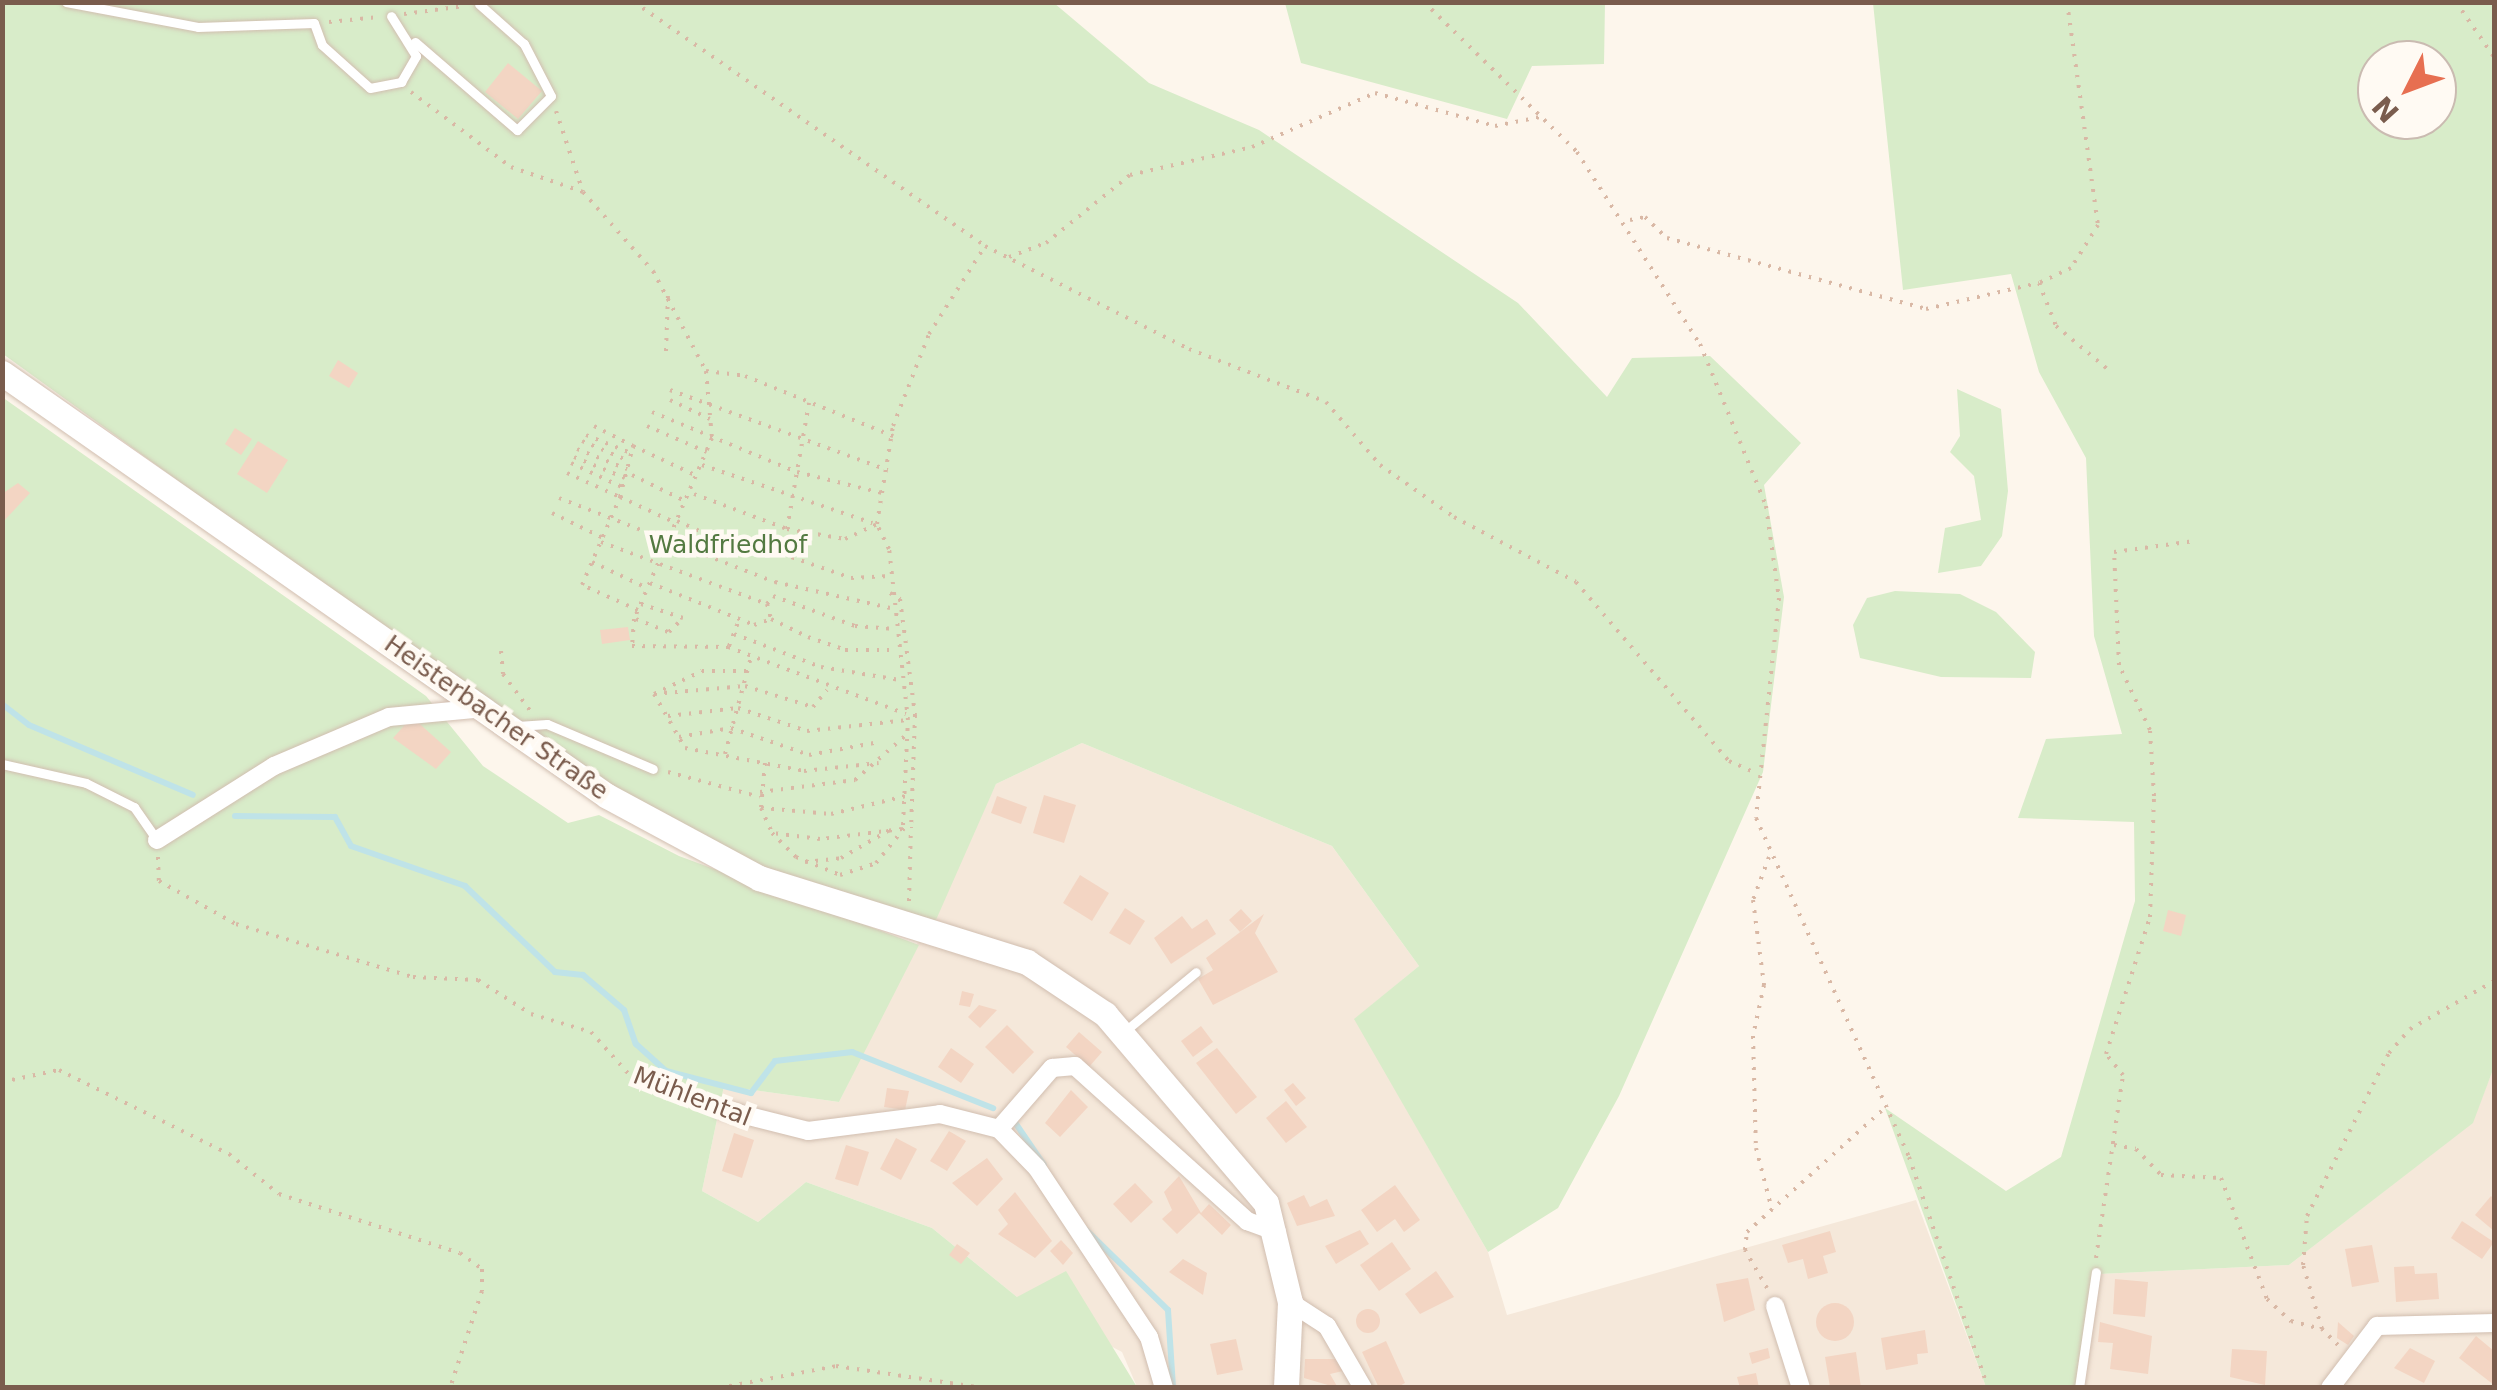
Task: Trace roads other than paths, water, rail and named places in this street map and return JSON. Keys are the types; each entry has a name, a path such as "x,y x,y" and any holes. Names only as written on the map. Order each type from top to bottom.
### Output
{"main road":[{"name":"Heisterbacher Straße","path":"2,373 509,734 759,878 1027,962 1123,1033 1252,1182 1278,1232 1290,1302 1286,1388"}],"street":[{"path":"157,840 274,766 388,717 474,709"},
{"path":"1164,1388 1149,1337 1038,1168 999,1129 1052,1068 1075,1066 1248,1221 1278,1232"},
{"name":"Mühlental","path":"720,1109 808,1131 940,1114 999,1129"},
{"path":"1290,1302 1327,1326 1363,1388"},
{"path":"1775,1306 1800,1388"},
{"path":"2330,1388 2348,1355 2377,1326 2494,1323"}],"lane":[{"path":"66,2 198,27 314,23 322,44 370,88 401,82 414,41"},
{"path":"391,16 414,41 517,130 550,96 524,44 479,4"},
{"path":"509,734 542,724 654,768"},
{"path":"2,764 86,783 134,807 157,840"},
{"path":"1123,1033 1196,972"},
{"path":"2079,1388 2096,1272"}],"waterway":[{"path":"2,704 29,725 193,795"},
{"path":"235,816 335,817 351,846 465,886 555,972 583,975 624,1010 636,1044 666,1071 751,1093 775,1061 852,1052 993,1108"},
{"path":"1014,1121 1044,1165"},
{"path":"1082,1226 1168,1310 1173,1388"}],"park label":[{"name":"Waldfriedhof","path":"728,545"}]}
